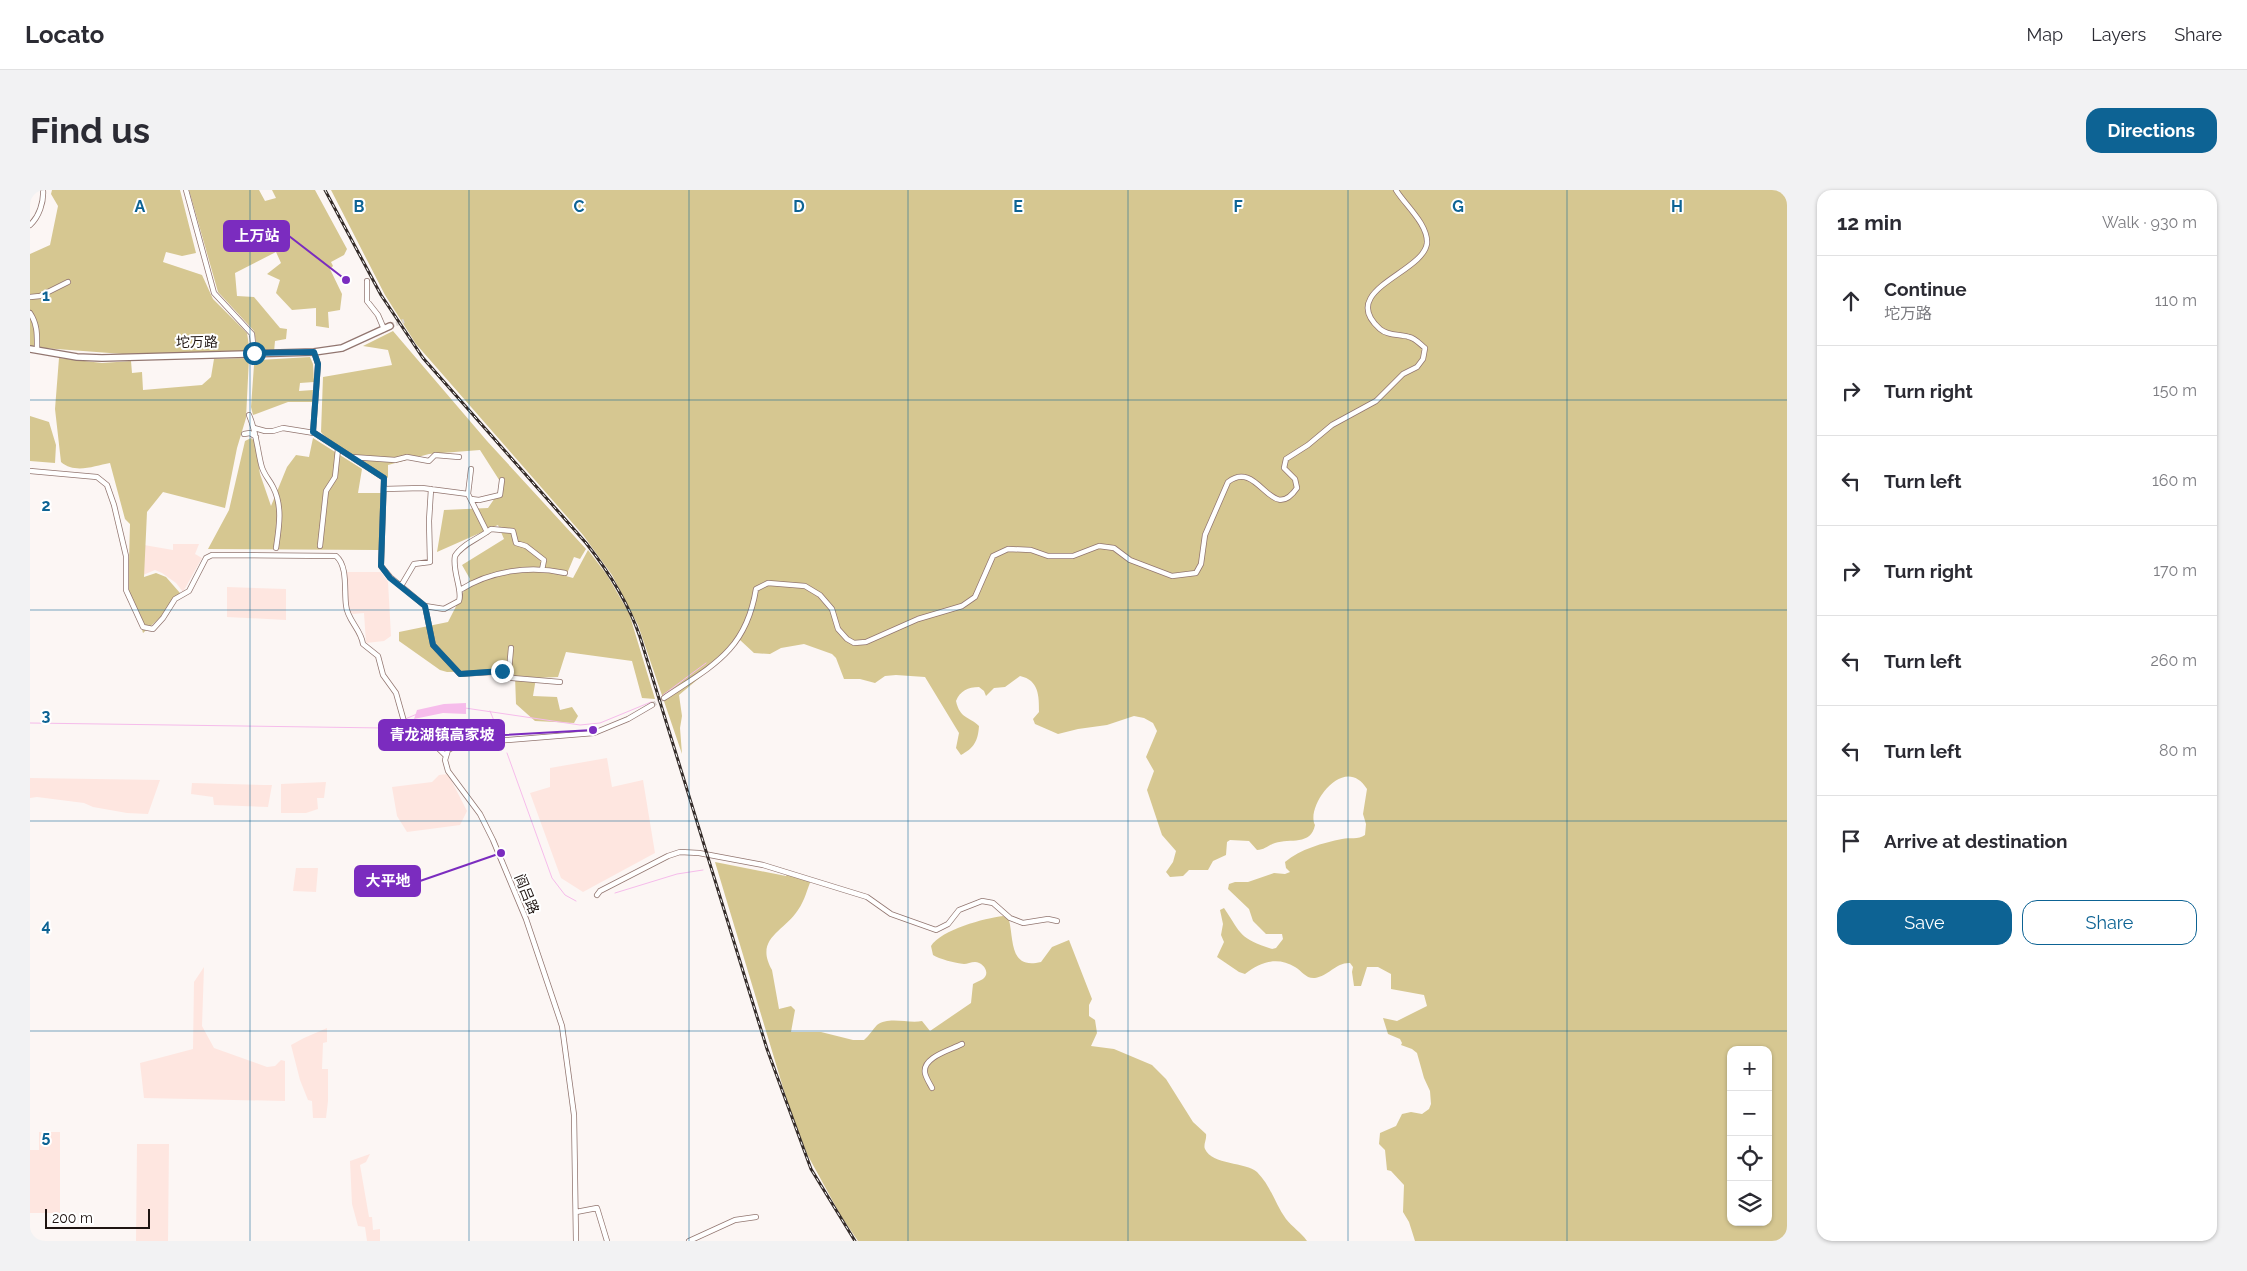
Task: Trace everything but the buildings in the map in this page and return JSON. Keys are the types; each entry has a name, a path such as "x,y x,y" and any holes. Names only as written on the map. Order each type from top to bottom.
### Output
{"main road":[{"name":"坨万路","path":"30,349 96,358 314,352 342,348 390,326"}],"street":[{"path":"30,225 38,213 43,198 43,190"},
{"path":"186,190 214,293 252,334 254,353"},
{"path":"664,698 724,657 744,632 754,605 756,589 768,583 805,586 820,595 832,609 838,630 847,640 854,643 866,642 918,619 962,606 975,597 993,556 1008,549 1031,550 1048,556 1073,556 1099,546 1114,548 1130,560 1172,576 1187,576 1196,573 1201,564 1205,536 1228,482 1238,476 1246,476 1253,479 1271,498 1284,499 1292,495 1297,488 1295,479 1284,468 1286,459 1332,426 1376,401 1403,374 1417,366 1423,359 1425,348 1411,337 1382,331 1369,316 1368,309 1375,292 1419,258 1425,250 1427,242 1422,227 1396,190"},
{"path":"367,281 367,301 378,315 384,330"},
{"path":"30,297 40,296 68,282"},
{"path":"30,313 35,321 38,332 37,350"},
{"path":"314,352 318,364 314,433"},
{"path":"248,415 254,428 264,475 273,486 279,501 279,526 276,548"},
{"path":"254,428 265,431 283,428 314,433 384,478 381,566 390,578 425,606 444,609 459,601 460,590 455,578 455,556 462,548 490,529 496,528 513,531 516,544 526,546 544,560 542,570"},
{"path":"244,434 250,433 256,437"},
{"path":"320,546 326,491 335,476 338,449"},
{"path":"350,456 395,460 407,457 429,461 435,456 459,457"},
{"path":"471,469 468,494 487,532"},
{"path":"30,470 96,477 107,485 114,505 126,556 126,590 143,627 153,629 163,618 175,599 188,590 206,558 212,555 336,556 341,560 343,569 348,615 362,634 363,644 378,656 382,675 396,693 405,725 420,740 433,743 446,756 450,748 459,744 594,733 628,719 652,705"},
{"path":"471,500 500,495 502,480"},
{"path":"384,489 431,489 468,494"},
{"path":"402,586 414,564 430,562 429,521 431,489"},
{"path":"460,590 474,581 521,570 565,573"},
{"path":"425,606 433,645 460,674 509,671"},
{"path":"511,648 509,671 512,678 560,682"},
{"name":"阎吕路","path":"446,756 445,763 448,771 480,814 493,840 526,919 562,1026 574,1115 576,1241"},
{"path":"597,895 600,891 668,856 680,852 736,859 820,882 866,898 891,914 936,930 948,924 959,910 982,901 993,903 1010,918 1023,923 1048,919 1057,921"},
{"path":"932,1088 925,1072 927,1063 936,1056 962,1044"},
{"path":"576,1212 597,1208 607,1241"},
{"path":"689,1241 735,1220 756,1217"}],"shaded area":[{"path":"52,190 180,190 196,253 182,256 166,252 163,262 202,275 213,299 247,333 250,352 123,354 30,347 30,254 50,245 58,206 51,194"},
{"path":"189,190 259,190 265,201 276,198 272,190 315,190 347,249 344,255 331,262 333,266 330,269 342,294 340,310 328,312 329,328 316,326 316,308 292,310 276,293 280,280 267,274 281,263 276,252 235,273 237,296 254,297 280,328 287,329 286,339 275,341 274,352 258,352 254,331 218,292"},
{"path":"331,190 1787,190 1787,1241 1415,1241 1409,1222 1403,1212 1404,1185 1391,1171 1387,1170 1385,1150 1379,1144 1380,1133 1396,1126 1402,1114 1411,1112 1422,1114 1429,1109 1431,1104 1430,1091 1417,1053 1401,1045 1400,1039 1388,1034 1383,1018 1397,1021 1427,1006 1424,995 1391,989 1391,974 1378,967 1367,967 1361,986 1354,986 1353,967 1350,963 1345,963 1320,977 1312,978 1289,964 1275,961 1256,966 1245,974 1217,957 1224,942 1221,935 1223,924 1220,910 1224,908 1238,930 1247,938 1272,949 1276,948 1283,939 1282,934 1266,934 1253,921 1249,909 1228,889 1229,884 1248,882 1274,873 1285,874 1290,872 1286,868 1285,862 1298,853 1327,842 1365,835 1366,824 1363,814 1367,789 1358,779 1348,776 1338,779 1329,786 1321,796 1316,807 1313,817 1315,825 1313,832 1305,839 1275,843 1257,850 1249,841 1230,840 1227,842 1226,855 1213,861 1208,870 1189,870 1183,876 1170,877 1166,872 1173,862 1176,851 1162,835 1147,790 1154,771 1146,757 1157,731 1153,723 1144,718 1134,716 1107,725 1058,734 1035,724 1033,719 1039,712 1037,690 1031,681 1020,676 1005,687 994,688 986,696 979,687 962,692 956,701 960,711 979,726 978,736 974,744 961,755 956,748 959,733 925,677 885,676 875,683 860,679 844,679 836,658 832,654 804,644 781,648 770,654 754,653 740,640 728,654 679,695 682,716 680,728 682,754 638,625 612,575 583,535 416,344 385,295"},
{"path":"393,331 487,441 586,549 580,559 574,557 566,576 573,578 588,550 607,575 629,613 655,699 642,698 632,661 566,652 558,677 536,678 533,696 557,697 560,710 572,707 578,716 574,723 535,721 516,704 515,676 512,671 447,672 440,670 399,641 399,632 448,622 470,579 462,565 504,539 498,525 437,552 444,510 488,508 503,486 480,450 429,454 388,465 388,478 329,441 321,432 323,377 392,365 388,350 363,346"},
{"path":"310,357 313,364 314,382 300,383 299,391 313,390 312,402 288,402 253,415 251,407 254,365 259,360"},
{"path":"59,358 102,363 131,361 132,373 142,372 143,390 202,385 211,377 214,359 249,358 246,418 237,448 225,508 163,492 147,512 144,577 156,573 166,577 180,593 162,616 143,633 137,613 128,597 130,524 125,519 110,463 72,468 61,462 55,409"},
{"path":"30,416 49,422 56,445 55,463 30,461"},
{"path":"251,438 255,441 260,474 271,506 287,467 296,455 309,457 313,438 362,469 358,493 381,493 379,550 208,549 229,510 245,441"},
{"path":"173,544 199,544 195,554 202,558 183,592 176,583 155,570 143,575 144,545 173,550"},
{"path":"347,572 381,572 388,582 391,636 384,641 366,643 364,613 353,614 348,609"},
{"path":"227,587 286,589 286,620 227,617"},
{"path":"466,703 466,714 443,713 414,719 417,710 444,704"},
{"path":"607,758 612,787 643,780 655,853 583,892 561,878 530,793 550,787 550,768"},
{"path":"448,774 467,811 460,825 407,832 397,816 392,787 432,782 439,775"},
{"path":"30,778 160,780 148,814 127,813 93,807 84,803 37,797 30,798"},
{"path":"326,782 324,798 317,798 318,809 306,813 281,813 281,784"},
{"path":"192,783 272,785 268,807 214,805 213,797 191,794"},
{"path":"715,862 786,876 788,872 812,878 800,906 792,918 773,936 766,950 767,959 772,970 779,1009 791,1006 795,1010 791,1032 821,1032 853,1040 864,1040 877,1025 887,1021 922,1021 930,1031 971,1003 973,984 983,979 986,974 985,968 978,962 964,964 933,955 931,946 936,940 964,926 1003,916 1009,920 1015,952 1023,962 1041,962 1052,947 1069,940 1092,999 1089,1005 1089,1016 1095,1020 1097,1033 1091,1046 1114,1049 1152,1065 1166,1079 1193,1122 1206,1134 1205,1149 1209,1154 1222,1161 1245,1166 1257,1172 1266,1183 1286,1219 1307,1241 858,1241 841,1216 807,1154 788,1104"},
{"path":"296,868 318,868 316,892 293,891"},
{"path":"204,967 202,1026 214,1048 267,1067 275,1066 281,1060 285,1061 285,1101 144,1098 140,1063 193,1049 194,982"},
{"path":"327,1028 327,1042 323,1043 322,1069 328,1069 326,1118 313,1118 312,1101 308,1100 300,1080 291,1045"},
{"path":"39,1132 60,1132 60,1213 30,1213 30,1150 39,1150"},
{"path":"137,1144 169,1144 168,1241 136,1241"},
{"path":"370,1154 366,1162 360,1165 369,1217 372,1217 373,1230 380,1229 380,1241 367,1241 365,1227 358,1226 352,1204 350,1161"}],"waterway":[{"path":"663,695 706,663"},
{"path":"465,708 580,725 600,723 651,702"},
{"path":"490,711 499,733"},
{"path":"30,723 384,728 417,714"},
{"path":"507,753 552,878 565,895 576,901"},
{"path":"615,893 677,874 703,870"}],"tunnel":[{"path":"390,326 404,321"},
{"path":"652,705 664,698"}],"railway":[{"path":"325,190 381,295 423,358 586,543 610,576 624,600 640,637 767,1049 811,1169 855,1241"}],"place":[{"name":"上万站","path":"346,280"},
{"name":"青龙湖镇高家坡","path":"593,730"},
{"name":"大平地","path":"501,853"}],"route":[{"path":"254,353 314,352 318,364 313,432 384,478 381,566 390,578 425,606 433,645 460,674 502,671"}]}
